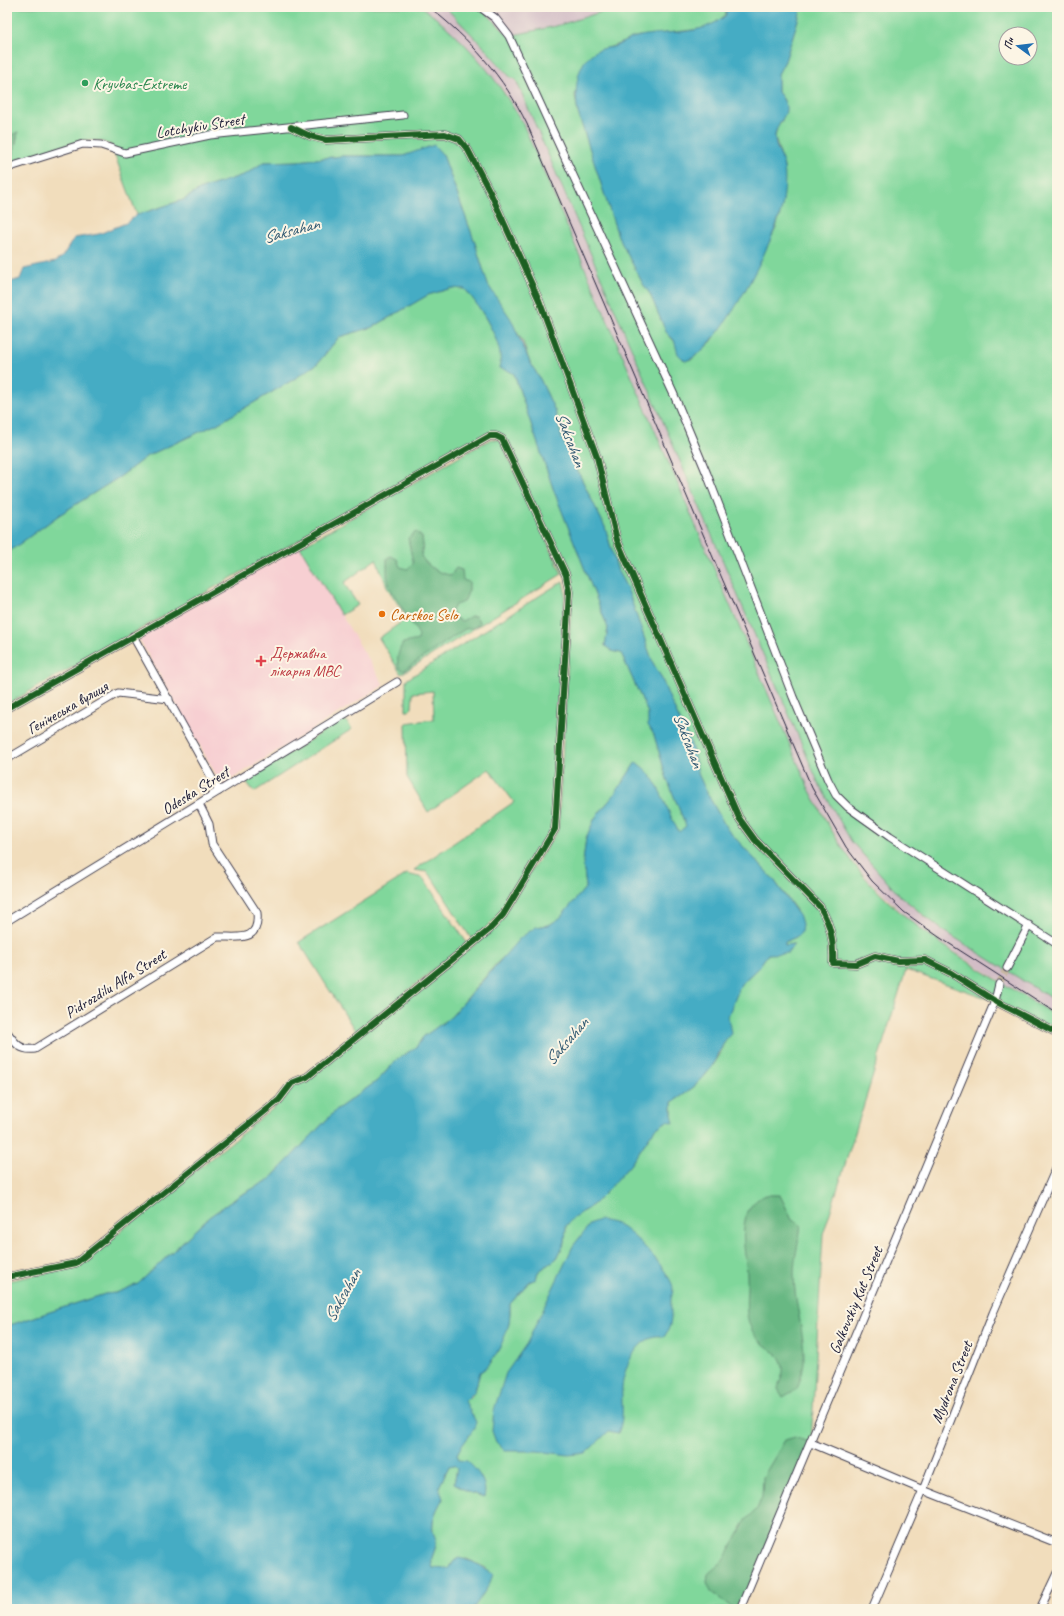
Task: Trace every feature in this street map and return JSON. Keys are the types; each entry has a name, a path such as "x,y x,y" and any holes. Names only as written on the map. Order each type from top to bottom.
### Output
{"street":[{"path":"480,7 495,18 509,36 674,395 707,474 793,697 828,780 836,795 848,807 890,837 1057,944"},
{"name":"Lotchykiv Street","path":"7,168 83,144 101,145 124,153 210,135 403,115"},
{"path":"291,127 310,136 326,140 445,134 459,139 468,150 491,194 539,300 597,457 617,540 739,818 755,840 822,910 831,930 833,963 856,964 875,956 898,961 925,960 951,973 995,1001 1057,1033"},
{"path":"7,708 490,436 502,438 566,575 569,592 555,829 503,915 483,935 307,1077 292,1083 279,1100 76,1263 7,1277"},
{"path":"133,636 219,792"},
{"name":"Odeska Street","path":"7,921 397,682"},
{"name":"Генічеська вулиця","path":"7,759 118,693 169,699"},
{"name":"Pidrozdilu Alfa Street","path":"7,1032 17,1045 26,1050 35,1049 217,937 245,938 250,934 258,921 257,913 212,844 210,824 199,804"},
{"path":"1007,968 1029,925"},
{"name":"Galkovskiy Kut Street","path":"740,1609 811,1443 995,1001 999,984"},
{"name":"Mydrona Street","path":"872,1609 923,1490 993,1313 1057,1166"},
{"path":"811,1443 923,1490 1057,1543"},
{"path":"1040,1609 1057,1573"}],"shaded area":[{"path":"422,7 445,7 516,80 818,782 851,841 899,895 920,913 941,929 1057,1002 1057,1017 920,930 870,882 844,850 809,789 523,124 503,90"},
{"path":"480,7 617,7 556,26 509,36"},
{"name":"Державна лікарня МВС","path":"300,547 384,685 222,785 138,637"}],"green space":[{"path":"7,7 422,7 453,33 491,74 523,124 809,789 844,850 864,877 888,901 914,923 941,944 1057,1017 1057,1033 995,1001 906,970 823,1235 811,1443 740,1609 473,1609 484,1590 486,1568 467,1559 454,1561 449,1569 433,1568 432,1559 436,1540 433,1532 433,1523 437,1510 443,1499 439,1487 449,1466 454,1465 457,1468 454,1484 471,1493 484,1496 459,1460 457,1454 465,1439 469,1437 464,1401 471,1397 475,1391 480,1372 490,1364 500,1347 510,1314 510,1304 529,1282 536,1279 538,1272 557,1258 565,1242 566,1226 571,1219 594,1204 630,1165 654,1130 667,1121 672,1114 672,1102 693,1088 710,1070 719,1056 728,1036 728,1016 741,984 758,968 768,954 782,952 793,944 785,945 785,942 796,937 796,910 774,880 727,829 699,776 690,741 671,702 661,677 653,663 627,588 618,572 605,527 562,439 555,411 529,360 523,342 488,285 474,240 443,155 416,152 403,156 342,156 298,161 264,162 246,174 201,189 183,200 137,215 111,145 100,141 83,140 7,163 7,155 14,153 18,132 7,137"},
{"path":"445,7 480,7 509,36 556,26 617,7 726,7 726,15 708,28 634,37 617,45 597,51 575,95 578,113 618,236 643,284 650,294 666,332 691,360 712,341 747,287 776,228 782,207 784,167 775,137 777,128 782,121 784,100 778,92 778,74 785,61 802,7 1057,7 1057,1002 941,929 899,895 851,841 818,782 516,80 510,77 482,45"},
{"path":"18,132 14,153 7,155 7,137"},
{"path":"452,288 465,289 475,301 498,342 503,363 514,374 554,491 608,628 605,646 612,651 621,653 648,713 649,725 654,735 667,779 686,826 679,833 651,777 636,762 614,795 595,818 586,838 583,862 586,887 561,918 549,925 536,927 497,963 451,1017 423,1037 417,1046 397,1060 377,1081 336,1110 269,1180 239,1196 209,1217 138,1284 116,1293 105,1294 7,1326 7,1281 76,1267 281,1102 294,1085 491,932 558,830 572,592 503,436 498,433 489,433 7,704 7,553 59,515 121,476 147,456 217,424 291,381 317,364 339,337 373,327 428,295"},
{"path":"491,439 500,440 562,574 401,674 379,638 407,618 388,589 376,559 344,583 358,605 341,615 300,547"},
{"path":"416,532 422,537 423,544 421,556 427,563 438,571 451,575 456,568 462,570 463,580 469,582 469,590 464,602 455,605 452,611 455,618 462,621 471,616 476,616 480,623 473,628 465,629 403,671 398,665 400,649 403,643 418,640 419,635 390,588 387,576 387,558 391,556 397,559 400,567 408,569 413,563 408,538"},
{"path":"563,581 565,590 553,827 501,914 472,940 433,879 427,872 414,870 514,802 489,769 428,812 407,777 406,723 434,719 433,691 413,693 412,708 409,711 406,711 406,680"},
{"path":"344,718 352,729 254,792 246,781"},
{"path":"407,874 423,878 467,943 356,1032 299,942"},
{"path":"766,1195 780,1195 792,1220 801,1225 795,1262 794,1285 803,1340 804,1362 797,1389 783,1397 778,1389 783,1373 782,1363 778,1355 755,1335 749,1323 746,1305 747,1274 744,1241 745,1218 749,1209 756,1201"},
{"path":"795,1437 811,1443 740,1609 734,1609 711,1592 707,1582 708,1574 723,1561 746,1520 757,1509 762,1497 763,1477 785,1440"}],"water":[{"path":"726,7 802,7 785,61 778,74 778,92 786,106 786,111 776,130 775,136 777,148 784,168 784,193 782,207 769,244 743,294 713,339 698,354 685,361 678,354 674,340 666,332 650,294 643,284 618,236 578,113 576,96 578,78 581,69 590,55 598,50 616,46 628,39 648,35 683,32 705,27 726,15"},
{"name":"Saksahan","path":"434,145 443,155 474,240 488,285 511,319 529,360 541,381 555,411 562,439 605,527 618,572 627,588 653,663 661,677 671,702 690,741 699,776 727,829 774,880 800,917 802,924 801,933 785,942 785,945 794,944 788,953 768,954 758,968 741,984 728,1016 731,1034 728,1036 704,1077 684,1095 672,1102 674,1123 667,1121 654,1130 630,1165 608,1190 594,1204 571,1220 566,1226 565,1242 557,1258 538,1272 536,1279 529,1282 510,1304 509,1323 502,1343 494,1358 485,1369 480,1372 475,1391 465,1401 476,1422 473,1430 457,1454 459,1460 467,1461 481,1477 485,1492 484,1497 471,1493 454,1484 457,1468 454,1465 449,1466 439,1487 443,1499 437,1510 433,1523 433,1532 436,1542 432,1558 433,1568 449,1569 454,1561 460,1558 473,1562 493,1574 489,1585 473,1609 7,1609 7,1326 105,1294 116,1293 138,1284 209,1217 239,1196 269,1180 336,1110 377,1081 397,1060 417,1046 423,1037 451,1017 520,938 536,927 549,925 560,918 586,887 583,862 586,838 595,818 614,795 636,762 647,771 655,782 679,832 686,826 667,779 654,735 648,725 648,713 621,653 612,651 605,646 608,628 554,491 514,374 499,368 499,349 495,338 484,315 465,289 452,288 428,295 373,327 339,337 317,364 291,381 217,424 147,456 121,476 59,515 7,553 7,283 20,279 24,269 55,262 62,257 74,238 99,234 126,223 137,215 183,200 201,189 246,174 264,162 298,161 342,156 403,156"},
{"path":"599,1220 617,1224 632,1235 656,1259 668,1276 672,1284 673,1292 671,1299 671,1319 667,1332 664,1337 655,1337 647,1340 634,1353 629,1361 623,1379 622,1416 618,1433 609,1431 586,1453 569,1455 537,1451 505,1451 496,1442 492,1431 494,1410 506,1373 527,1343 573,1246 591,1223"}],"tunnel":[{"path":"999,984 1007,968"}],"tram line":[{"path":"429,7 458,32 485,60 508,90 527,124 812,788 846,847 872,881 904,912 939,937 1057,1013"}],"cycle path":[{"path":"291,127 310,136 326,140 445,134 459,139 468,150 491,194 539,300 597,457 617,540 739,818 755,840 820,907 827,920 831,934 833,963 856,964 875,956 898,961 925,960 951,973 995,1001 1057,1033"},
{"path":"7,708 490,436 496,436 502,439 566,575 569,592 555,829 503,915 489,930 307,1077 292,1083 279,1100 76,1263 7,1277"}],"place":[{"name":"Kryvbas-Extreme","path":"85,83"},
{"name":"Carskое Selo","path":"382,614"},
{"name":"Державна лікарня МВС","path":"261,661"}]}
